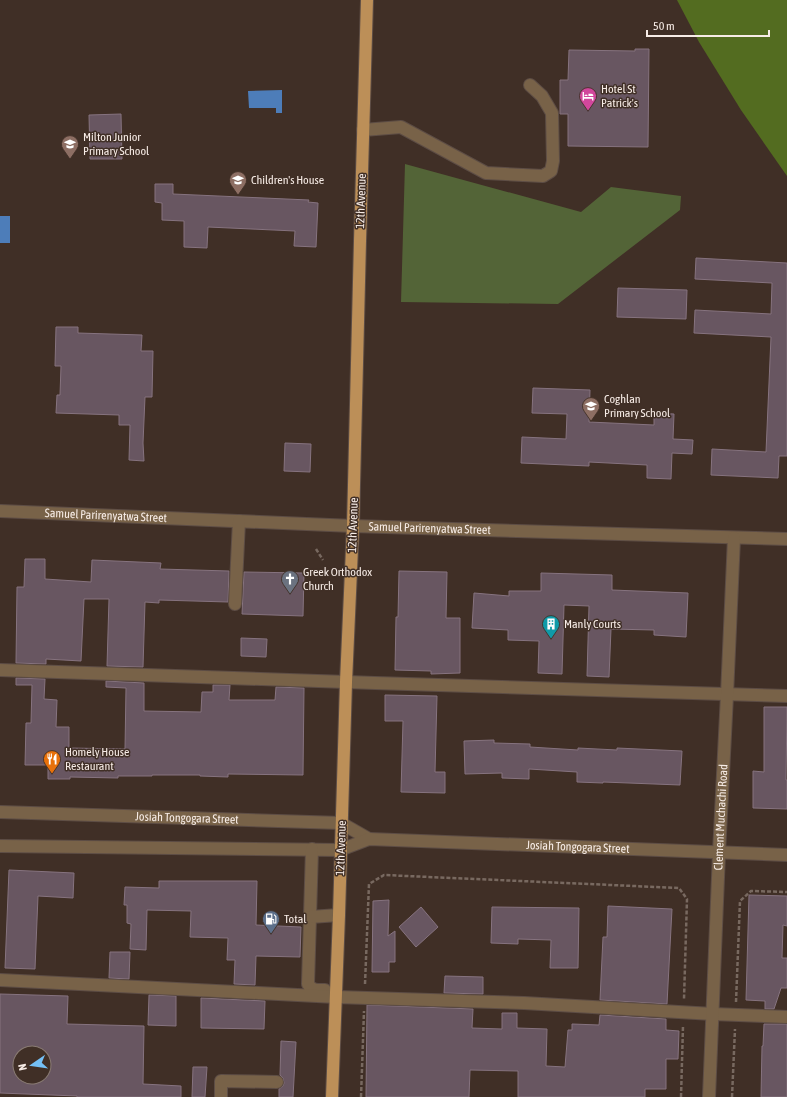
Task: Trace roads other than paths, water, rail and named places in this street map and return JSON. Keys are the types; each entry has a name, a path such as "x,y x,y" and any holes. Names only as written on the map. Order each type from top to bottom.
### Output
{"main road":[{"name":"12th Avenue","path":"332,1097 346,682 353,526 363,130 368,0"}],"street":[{"path":"363,130 400,127 486,173 543,176 551,171 553,161 552,113 542,96 530,85"},
{"name":"Samuel Parirenyatwa Street","path":"0,512 353,526 787,539"},
{"path":"235,604 239,521"},
{"name":"Clement Muchachi Road","path":"709,1097 734,538"},
{"path":"0,670 787,696"},
{"name":"Josiah Tongogara Street","path":"0,812 342,822 369,839"},
{"name":"Josiah Tongogara Street","path":"0,846 340,850 369,839 787,855"},
{"path":"312,849 308,984 315,990 364,997 524,1003 712,1014 787,1016"},
{"path":"310,917 339,916"},
{"path":"0,980 336,993"},
{"path":"221,1097 221,1081 277,1082"}],"water":[{"path":"282,90 282,113 276,113 276,108 249,108 248,91"},
{"path":"0,216 10,216 10,243 0,243"}],"place":[{"name":"Hotel St Patrick's","path":"588,111"},
{"name":"Milton Junior Primary School","path":"70,159"},
{"name":"Children's House","path":"238,195"},
{"name":"Coghlan Primary School","path":"591,421"},
{"name":"Greek Orthodox Church","path":"290,594"},
{"name":"Manly Courts","path":"551,639"},
{"name":"Homely House Restaurant","path":"52,774"},
{"name":"Total","path":"271,934"}]}
